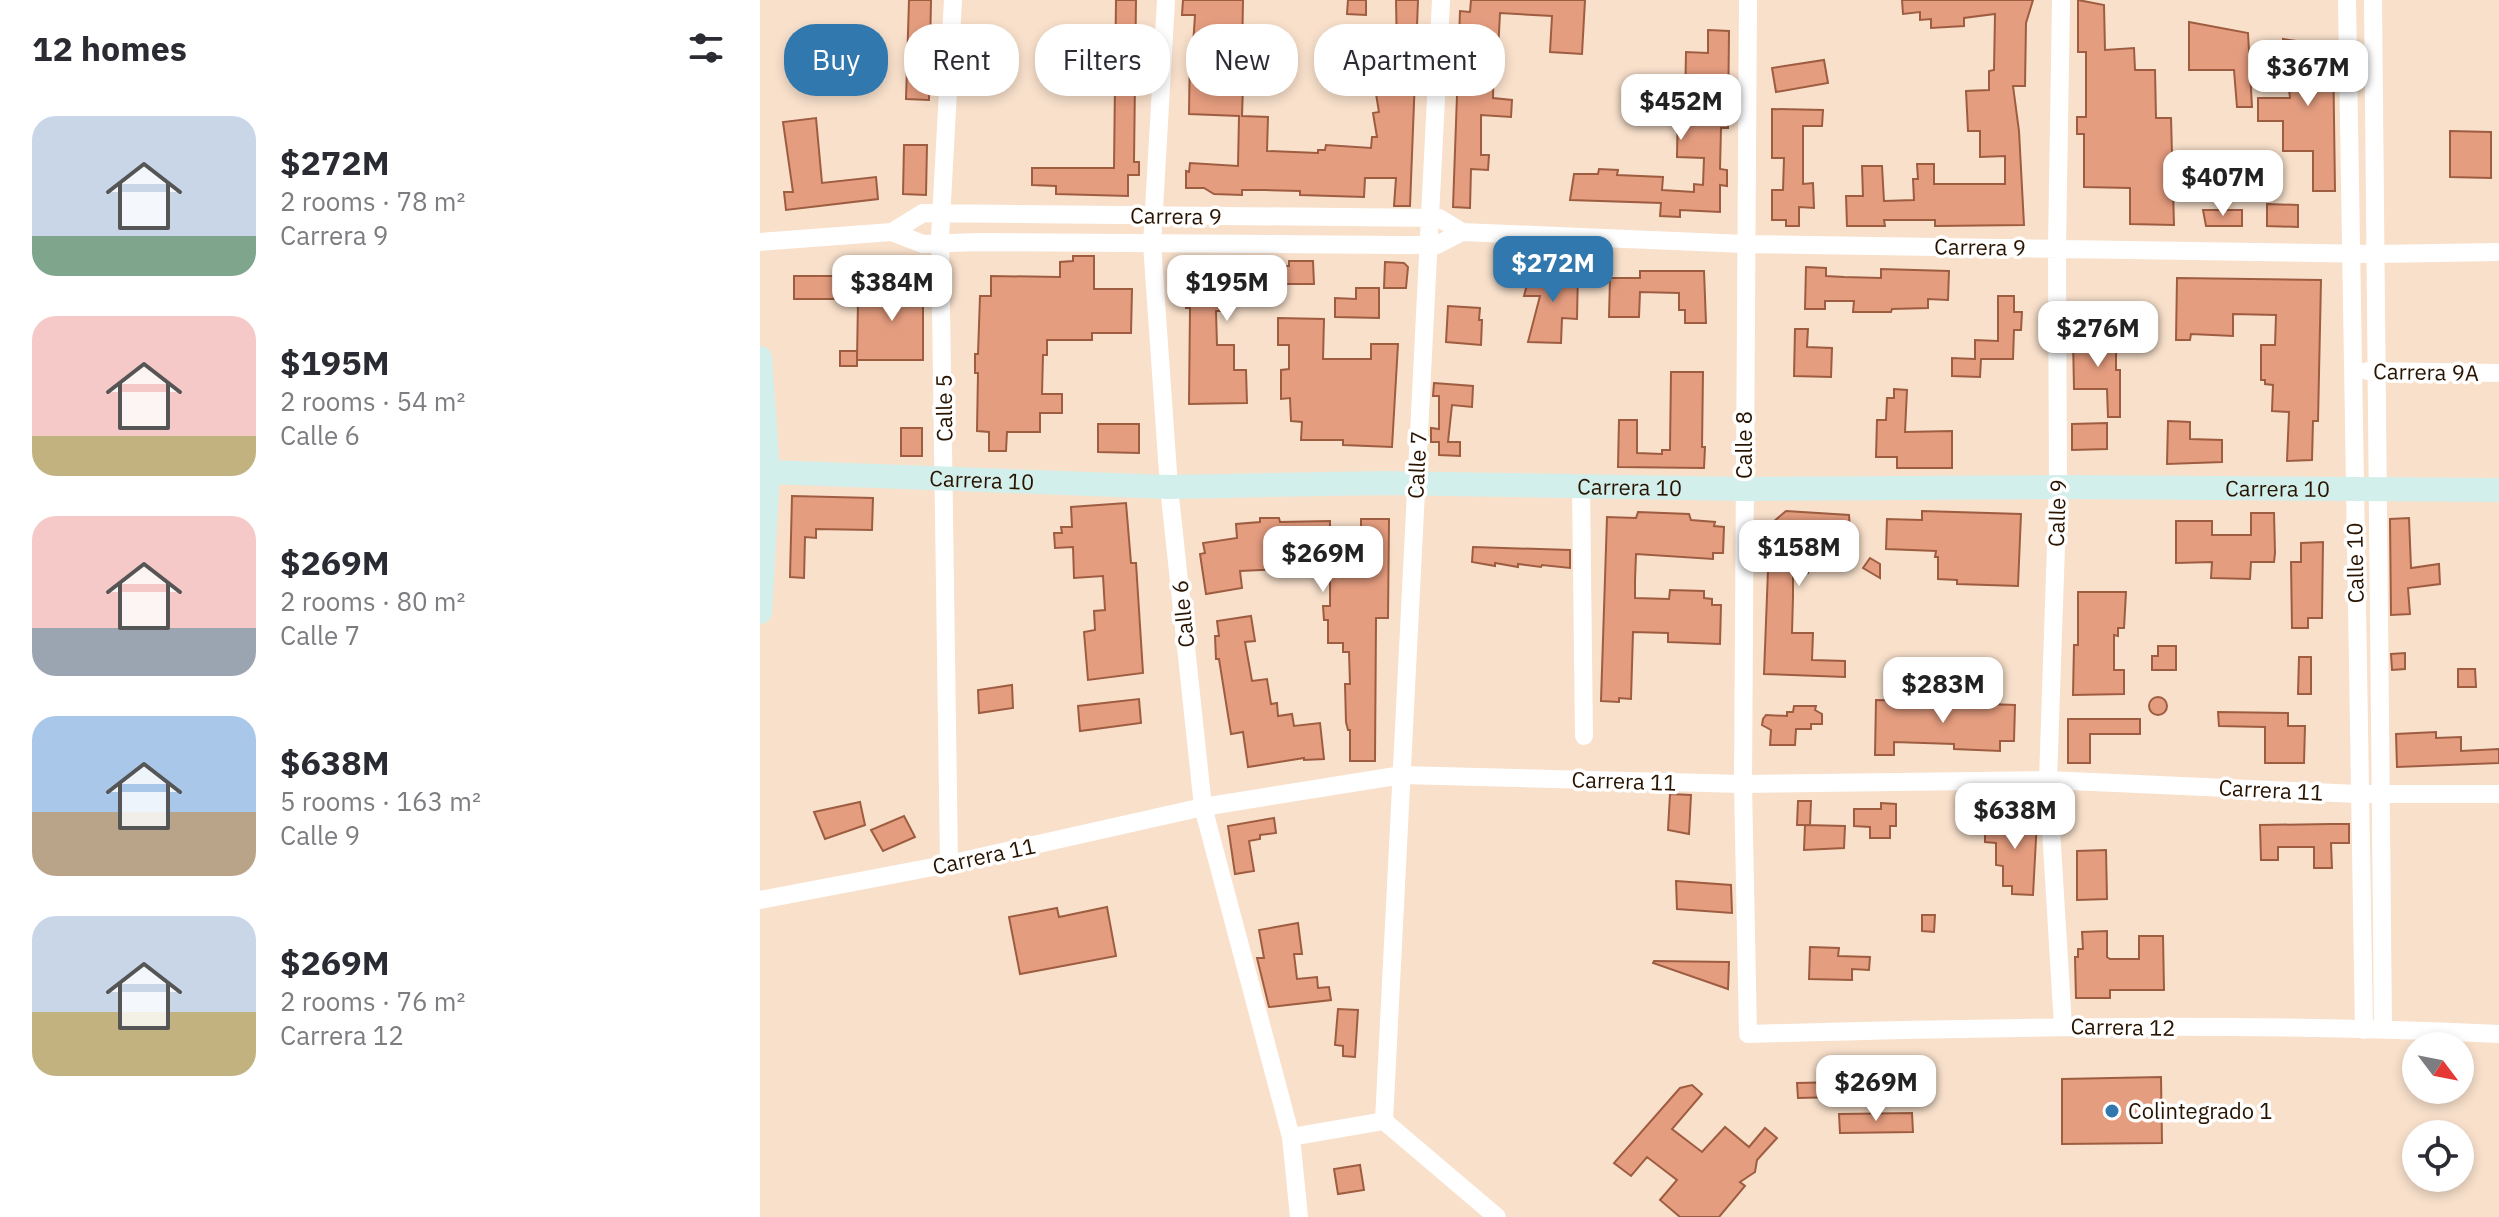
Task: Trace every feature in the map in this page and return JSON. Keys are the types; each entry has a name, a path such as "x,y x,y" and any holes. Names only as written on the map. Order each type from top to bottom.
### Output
{"street":[{"name":"Calle 5","path":"949,864 946,479 940,243 953,0"},
{"name":"Calle 6","path":"1166,0 1152,244 1169,487 1203,807 1291,1137 1299,1217"},
{"name":"Calle 7","path":"1384,1121 1441,0"},
{"name":"Calle 8","path":"1748,0 1743,784 1748,1034"},
{"name":"Calle 9","path":"2061,0 2057,248 2058,487 2048,780 2063,1026"},
{"name":"Calle 10","path":"2347,0 2352,370 2365,489 2379,794 2373,1029"},
{"name":"Calle 10","path":"2373,0 2376,372 2365,489 2358,794 2373,1029"},
{"name":"Carrera 9","path":"892,232 923,213 1439,218 1462,232 1745,244 2350,254 2499,252"},
{"name":"Carrera 9","path":"760,242 892,232 923,244 1437,245 1462,232"},
{"path":"760,358 764,473 760,612"},
{"name":"Carrera 9A","path":"2352,370 2499,373"},
{"name":"Carrera 10","path":"764,473 1169,487 1416,483 1744,489 2058,487 2499,490"},
{"path":"1581,487 1584,736"},
{"name":"Carrera 11","path":"760,900 949,864 1203,807 1402,775 1743,784 2048,780 2358,794 2499,794"},
{"name":"Carrera 12","path":"1748,1034 2063,1026 2373,1029 2499,1034"},
{"path":"1291,1137 1384,1121 1497,1217"}],"building":[{"path":"909,0 931,0 931,24 908,24"},
{"path":"1116,0 1136,0 1136,24 1116,24"},
{"path":"1183,0 1243,0 1243,24 1194,24 1195,15 1182,15"},
{"path":"1348,0 1366,0 1366,15 1347,14"},
{"path":"1396,0 1418,0 1417,24 1396,24"},
{"path":"1471,0 1585,0 1582,54 1550,52 1552,16 1500,13 1499,24 1460,24 1460,11 1470,12"},
{"path":"1902,0 2033,0 2026,23 2025,86 2013,86 2019,131 2024,225 1935,226 1935,220 1884,220 1885,226 1847,226 1846,196 1863,196 1862,166 1882,166 1884,201 1914,200 1913,179 1918,179 1917,164 1934,164 1934,184 2005,184 2005,156 1980,157 1980,131 1968,131 1966,91 1989,90 1989,71 1994,70 1995,14 1964,18 1964,26 1931,28 1931,19 1920,20 1920,12 1903,14"},
{"path":"2078,0 2104,5 2105,50 2134,48 2135,70 2155,70 2156,118 2171,118 2174,225 2130,224 2130,188 2084,187 2084,134 2077,134 2077,117 2086,117 2086,52 2078,52"},
{"path":"2189,22 2248,33 2252,107 2237,107 2234,70 2189,70"},
{"path":"1708,30 1729,31 1728,128 1721,128 1720,169 1727,170 1727,186 1720,185 1720,212 1680,210 1680,217 1660,216 1661,203 1570,200 1574,174 1598,174 1599,169 1618,170 1617,175 1663,177 1662,190 1694,192 1694,184 1703,185 1704,158 1677,157 1678,104 1685,104 1686,52 1708,53"},
{"path":"2283,39 2333,46 2335,191 2313,191 2313,151 2283,151 2283,121 2258,121 2258,98 2290,98"},
{"path":"1824,60 1828,83 1776,92 1772,68"},
{"path":"906,96 929,96 929,100 906,99"},
{"path":"1115,96 1135,96 1134,162 1139,162 1139,175 1128,175 1128,196 1056,194 1056,186 1032,185 1032,168 1114,168"},
{"path":"1189,96 1243,96 1242,116 1268,117 1267,151 1318,153 1318,150 1325,150 1326,145 1371,148 1372,137 1377,137 1373,113 1379,112 1376,96 1414,96 1410,206 1394,206 1396,178 1365,178 1364,197 1300,195 1300,191 1265,190 1242,190 1242,195 1214,194 1204,188 1186,188 1186,171 1189,172 1190,163 1238,166 1239,116 1189,114"},
{"path":"1457,96 1493,96 1512,100 1511,117 1481,115 1481,155 1489,155 1488,170 1471,169 1470,208 1453,207"},
{"path":"1772,109 1823,110 1822,126 1803,126 1803,184 1813,183 1814,208 1799,207 1799,226 1786,226 1786,220 1772,220 1772,190 1783,190 1784,158 1772,158"},
{"path":"816,118 822,183 876,177 878,199 786,210 784,192 793,192 783,122"},
{"path":"2450,131 2491,132 2491,178 2450,177"},
{"path":"904,145 927,145 926,195 903,194"},
{"path":"2267,204 2298,205 2298,227 2267,226"},
{"path":"2203,210 2242,210 2242,226 2206,226"},
{"path":"1073,256 1094,256 1094,289 1132,289 1131,333 1092,333 1092,340 1047,340 1047,355 1043,355 1042,394 1062,394 1062,413 1040,413 1040,432 1007,432 1006,451 989,451 989,432 977,431 978,373 975,373 975,354 978,354 980,296 991,296 991,276 1060,277 1060,262 1073,261"},
{"path":"901,261 923,262 923,360 857,360 857,366 840,366 840,351 857,351 857,359 858,301 898,301"},
{"path":"1289,261 1313,261 1314,284 1268,284 1267,304 1229,303 1229,311 1216,311 1217,345 1234,345 1234,370 1246,370 1247,403 1189,404 1190,308 1186,308 1186,266 1244,270 1244,267 1289,266"},
{"path":"1385,262 1404,263 1408,267 1406,288 1384,288"},
{"path":"1806,267 1826,268 1826,276 1844,277 1881,278 1881,269 1949,271 1948,300 1928,299 1928,308 1892,309 1891,312 1853,312 1854,301 1825,301 1825,309 1805,309"},
{"path":"1547,270 1578,270 1577,319 1562,318 1561,343 1528,342 1540,296 1524,296 1529,277 1545,276"},
{"path":"1640,271 1704,271 1706,323 1685,323 1685,310 1679,310 1679,293 1640,292 1639,317 1609,317 1610,278 1640,278"},
{"path":"794,276 834,276 834,299 794,299"},
{"path":"2177,278 2321,280 2318,421 2313,421 2312,460 2287,461 2289,412 2272,411 2273,385 2261,380 2261,345 2275,345 2276,315 2233,314 2233,336 2191,334 2190,340 2176,340"},
{"path":"1356,288 1379,288 1379,318 1335,317 1335,298 1356,299"},
{"path":"1998,296 2014,296 2014,312 2022,312 2021,330 2014,330 2013,359 1981,359 1980,377 1952,376 1952,358 1975,359 1975,340 1998,341"},
{"path":"1448,306 1480,308 1481,345 1446,342"},
{"path":"1278,318 1324,319 1323,359 1371,359 1371,344 1398,344 1392,447 1343,445 1343,440 1301,440 1302,422 1291,421 1290,398 1281,399 1281,370 1289,369 1289,345 1278,345"},
{"path":"1795,329 1808,329 1807,347 1832,348 1831,377 1794,376"},
{"path":"2073,338 2116,339 2116,370 2120,370 2120,417 2108,417 2107,389 2074,389"},
{"path":"1671,372 1703,372 1704,468 1618,467 1619,420 1637,420 1637,453 1662,454 1662,450 1670,450"},
{"path":"1434,383 1473,386 1472,407 1452,405 1448,442 1460,442 1460,456 1439,455 1439,442 1431,442 1431,428 1439,429 1439,396 1433,396"},
{"path":"1894,389 1907,390 1905,432 1952,431 1952,468 1897,468 1897,457 1876,457 1877,420 1886,420 1887,398 1894,398"},
{"path":"2168,421 2190,422 2190,439 2222,440 2222,462 2167,464"},
{"path":"2107,423 2107,449 2072,450 2072,424"},
{"path":"1098,424 1139,424 1139,453 1098,452"},
{"path":"901,428 922,428 922,456 901,456"},
{"path":"792,496 873,498 872,530 816,529 816,538 805,537 804,578 790,577"},
{"path":"1126,503 1131,563 1136,563 1143,673 1088,680 1084,632 1095,630 1094,611 1105,610 1103,576 1074,578 1073,547 1055,548 1054,533 1062,533 1061,527 1072,527 1071,507"},
{"path":"1786,511 1849,515 1852,560 1846,562 1834,556 1808,555 1808,573 1793,573 1792,633 1813,633 1812,660 1845,661 1845,677 1764,674 1769,544 1766,544 1766,528"},
{"path":"1922,511 2021,514 2018,586 1957,584 1957,580 1938,579 1936,551 1886,549 1887,519 1922,520"},
{"path":"1638,512 1689,514 1691,520 1715,522 1714,526 1724,527 1723,553 1713,553 1713,559 1636,554 1635,580 1635,598 1669,599 1670,590 1704,591 1704,598 1712,599 1712,605 1721,605 1720,644 1668,642 1668,633 1633,632 1631,699 1601,701 1607,517 1636,518"},
{"path":"2251,513 2274,513 2275,553 2274,562 2251,562 2250,579 2211,578 2212,562 2176,563 2176,521 2212,521 2212,535 2251,535"},
{"path":"1260,518 1279,518 1280,522 1330,521 1330,530 1361,531 1361,519 1389,519 1388,618 1376,618 1375,761 1350,761 1345,684 1350,684 1349,652 1343,652 1343,643 1328,643 1328,620 1324,620 1323,606 1330,606 1330,577 1281,575 1281,569 1240,571 1242,588 1206,594 1200,554 1205,553 1203,543 1237,538 1236,524 1260,522"},
{"path":"2409,518 2411,568 2439,564 2440,584 2408,588 2410,614 2391,615 2390,519"},
{"path":"2323,542 2322,618 2308,618 2308,628 2292,628 2291,562 2301,562 2301,543"},
{"path":"1473,547 1570,550 1570,568 1518,564 1518,567 1495,563 1495,566 1472,562"},
{"path":"1870,558 1880,564 1880,578 1863,568"},
{"path":"2078,592 2126,592 2124,628 2118,628 2118,636 2114,635 2114,670 2124,670 2124,694 2073,695 2074,645 2078,645"},
{"path":"1251,616 1255,641 1245,642 1252,681 1267,679 1271,704 1277,703 1278,716 1292,714 1294,726 1320,723 1324,759 1304,758 1248,767 1243,732 1231,734 1219,659 1216,659 1217,621"},
{"path":"2158,646 2176,646 2176,670 2152,670 2152,656 2158,656"},
{"path":"2405,653 2405,669 2392,670 2391,654"},
{"path":"2299,657 2311,657 2311,694 2298,694"},
{"path":"2458,669 2475,669 2476,687 2458,687"},
{"path":"1012,685 1013,708 979,713 978,690"},
{"path":"2158,697 2167,706 2158,715 2149,706"},
{"path":"1139,699 1141,723 1080,731 1078,706"},
{"path":"1876,700 1926,701 1926,707 1955,708 1955,704 1979,702 2015,705 2014,741 2000,741 2000,751 1954,749 1954,744 1894,742 1894,755 1875,755"},
{"path":"1794,706 1816,706 1815,710 1822,714 1822,724 1811,724 1811,729 1796,729 1795,745 1770,745 1771,730 1762,725 1763,719 1766,715 1787,716 1787,712 1793,712"},
{"path":"2218,712 2288,713 2288,726 2305,726 2304,763 2265,763 2265,727 2219,726"},
{"path":"2068,719 2140,719 2140,734 2090,734 2090,763 2068,763"},
{"path":"2436,732 2436,738 2461,737 2461,751 2499,749 2499,763 2397,767 2396,734"},
{"path":"1670,794 1691,795 1689,834 1668,830"},
{"path":"1798,801 1811,801 1810,825 1797,825"},
{"path":"860,802 865,825 825,839 814,812"},
{"path":"1881,803 1896,804 1896,826 1890,826 1890,838 1870,838 1870,827 1854,826 1854,809 1881,809"},
{"path":"904,816 915,837 883,851 871,830"},
{"path":"1274,818 1276,833 1260,835 1260,839 1249,841 1254,871 1235,874 1228,826"},
{"path":"1985,818 2037,820 2033,895 2012,894 2012,886 2003,886 2003,866 1996,865 1996,843 1985,842"},
{"path":"2349,824 2349,843 2331,843 2332,868 2314,868 2314,847 2278,847 2278,860 2261,860 2260,825"},
{"path":"1805,825 1845,826 1844,848 1804,850"},
{"path":"2106,850 2107,899 2077,900 2077,851"},
{"path":"1676,881 1731,885 1732,913 1677,909"},
{"path":"1107,907 1116,956 1020,974 1009,917 1057,908 1059,917"},
{"path":"1922,915 1935,915 1934,932 1922,931"},
{"path":"1298,923 1302,954 1294,954 1297,979 1317,977 1318,988 1329,987 1331,1000 1269,1007 1257,958 1264,958 1259,930"},
{"path":"2107,931 2107,957 2110,959 2139,959 2139,936 2163,936 2164,990 2110,990 2110,998 2076,998 2075,957 2078,957 2078,949 2083,949 2082,932"},
{"path":"1810,947 1839,948 1838,956 1870,957 1869,970 1852,969 1852,980 1809,979"},
{"path":"1729,962 1728,989 1653,963"},
{"path":"1338,1009 1358,1010 1355,1057 1343,1056 1343,1046 1335,1045"},
{"name":"Colintegrado 1","path":"2161,1077 2162,1143 2062,1144 2062,1079"},
{"path":"1839,1082 1839,1097 1798,1098 1797,1083"},
{"path":"1692,1085 1702,1094 1672,1129 1702,1152 1725,1127 1749,1147 1765,1128 1777,1138 1757,1160 1755,1172 1740,1182 1745,1186 1719,1217 1680,1217 1660,1200 1677,1180 1647,1157 1631,1176 1614,1163 1680,1088"},
{"path":"1912,1113 1913,1132 1840,1133 1839,1114"},
{"path":"1360,1165 1364,1190 1338,1194 1334,1169"}],"place":[{"name":"Colintegrado 1","path":"2112,1111"}]}
